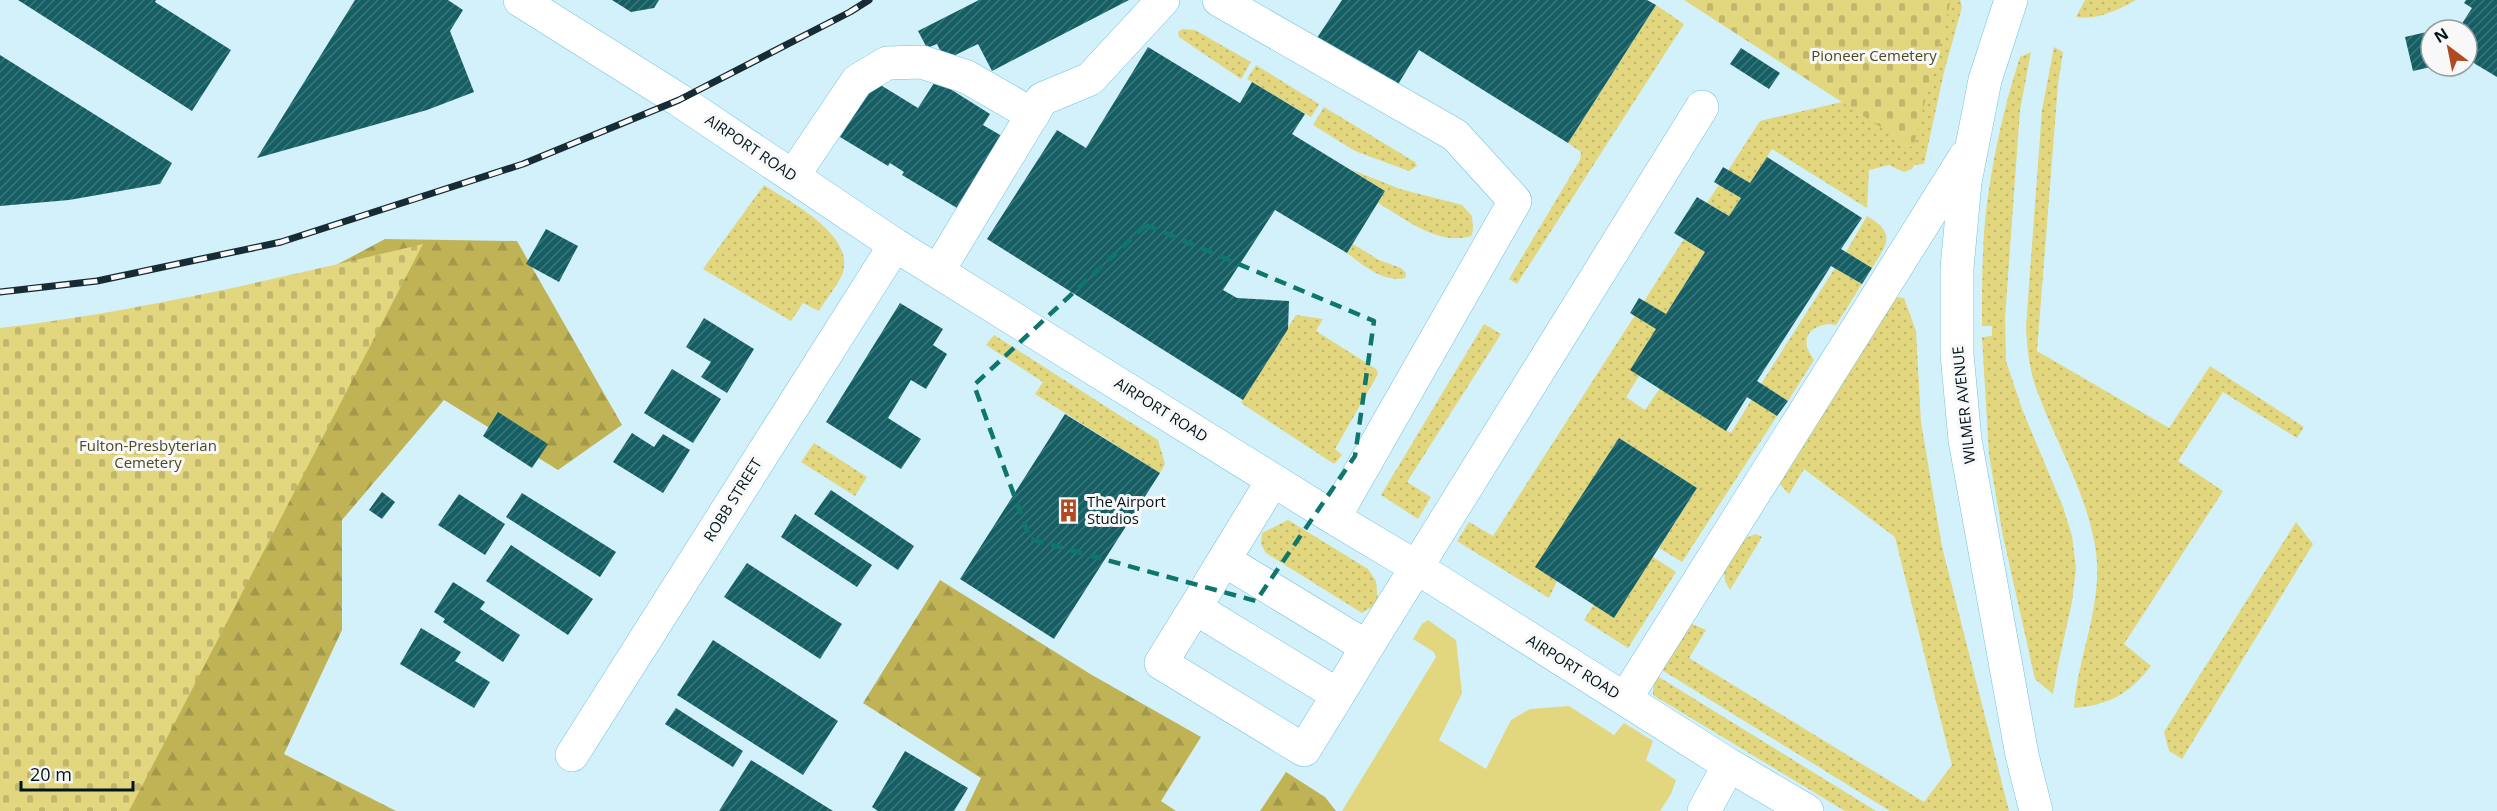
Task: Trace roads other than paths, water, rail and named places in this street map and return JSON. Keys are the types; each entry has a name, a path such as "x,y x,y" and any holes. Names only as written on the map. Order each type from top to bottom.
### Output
{"street":[{"name":"AIRPORT ROAD","path":"520,0 679,100 895,244 1416,567 1729,765 1807,811"},
{"path":"938,271 1042,99 1090,79 1163,0"},
{"path":"1220,0 1455,135 1515,201 1334,518"},
{"name":"WILMER AVENUE","path":"2011,0 1985,80 1965,182 1957,268 1957,354 1965,440 2022,755 2036,811"},
{"path":"792,176 857,81 887,63 922,62 967,78 1033,114"},
{"path":"1273,480 1161,663 1304,750 1702,107"},
{"path":"1624,699 1972,145"},
{"name":"ROBB STREET","path":"572,755 895,244"},
{"path":"1224,561 1367,647"},
{"path":"1195,608 1338,695"},
{"path":"1704,811 1729,765"}],"railway":[{"path":"0,292 97,281 281,242 523,164 679,100 869,0"}],"place":[{"name":"The Airport Studios","path":"1069,511"}],"park label":[{"name":"Pioneer Cemetery","path":"1874,56"},
{"name":"Fulton-Presbyterian Cemetery","path":"148,454"}]}
